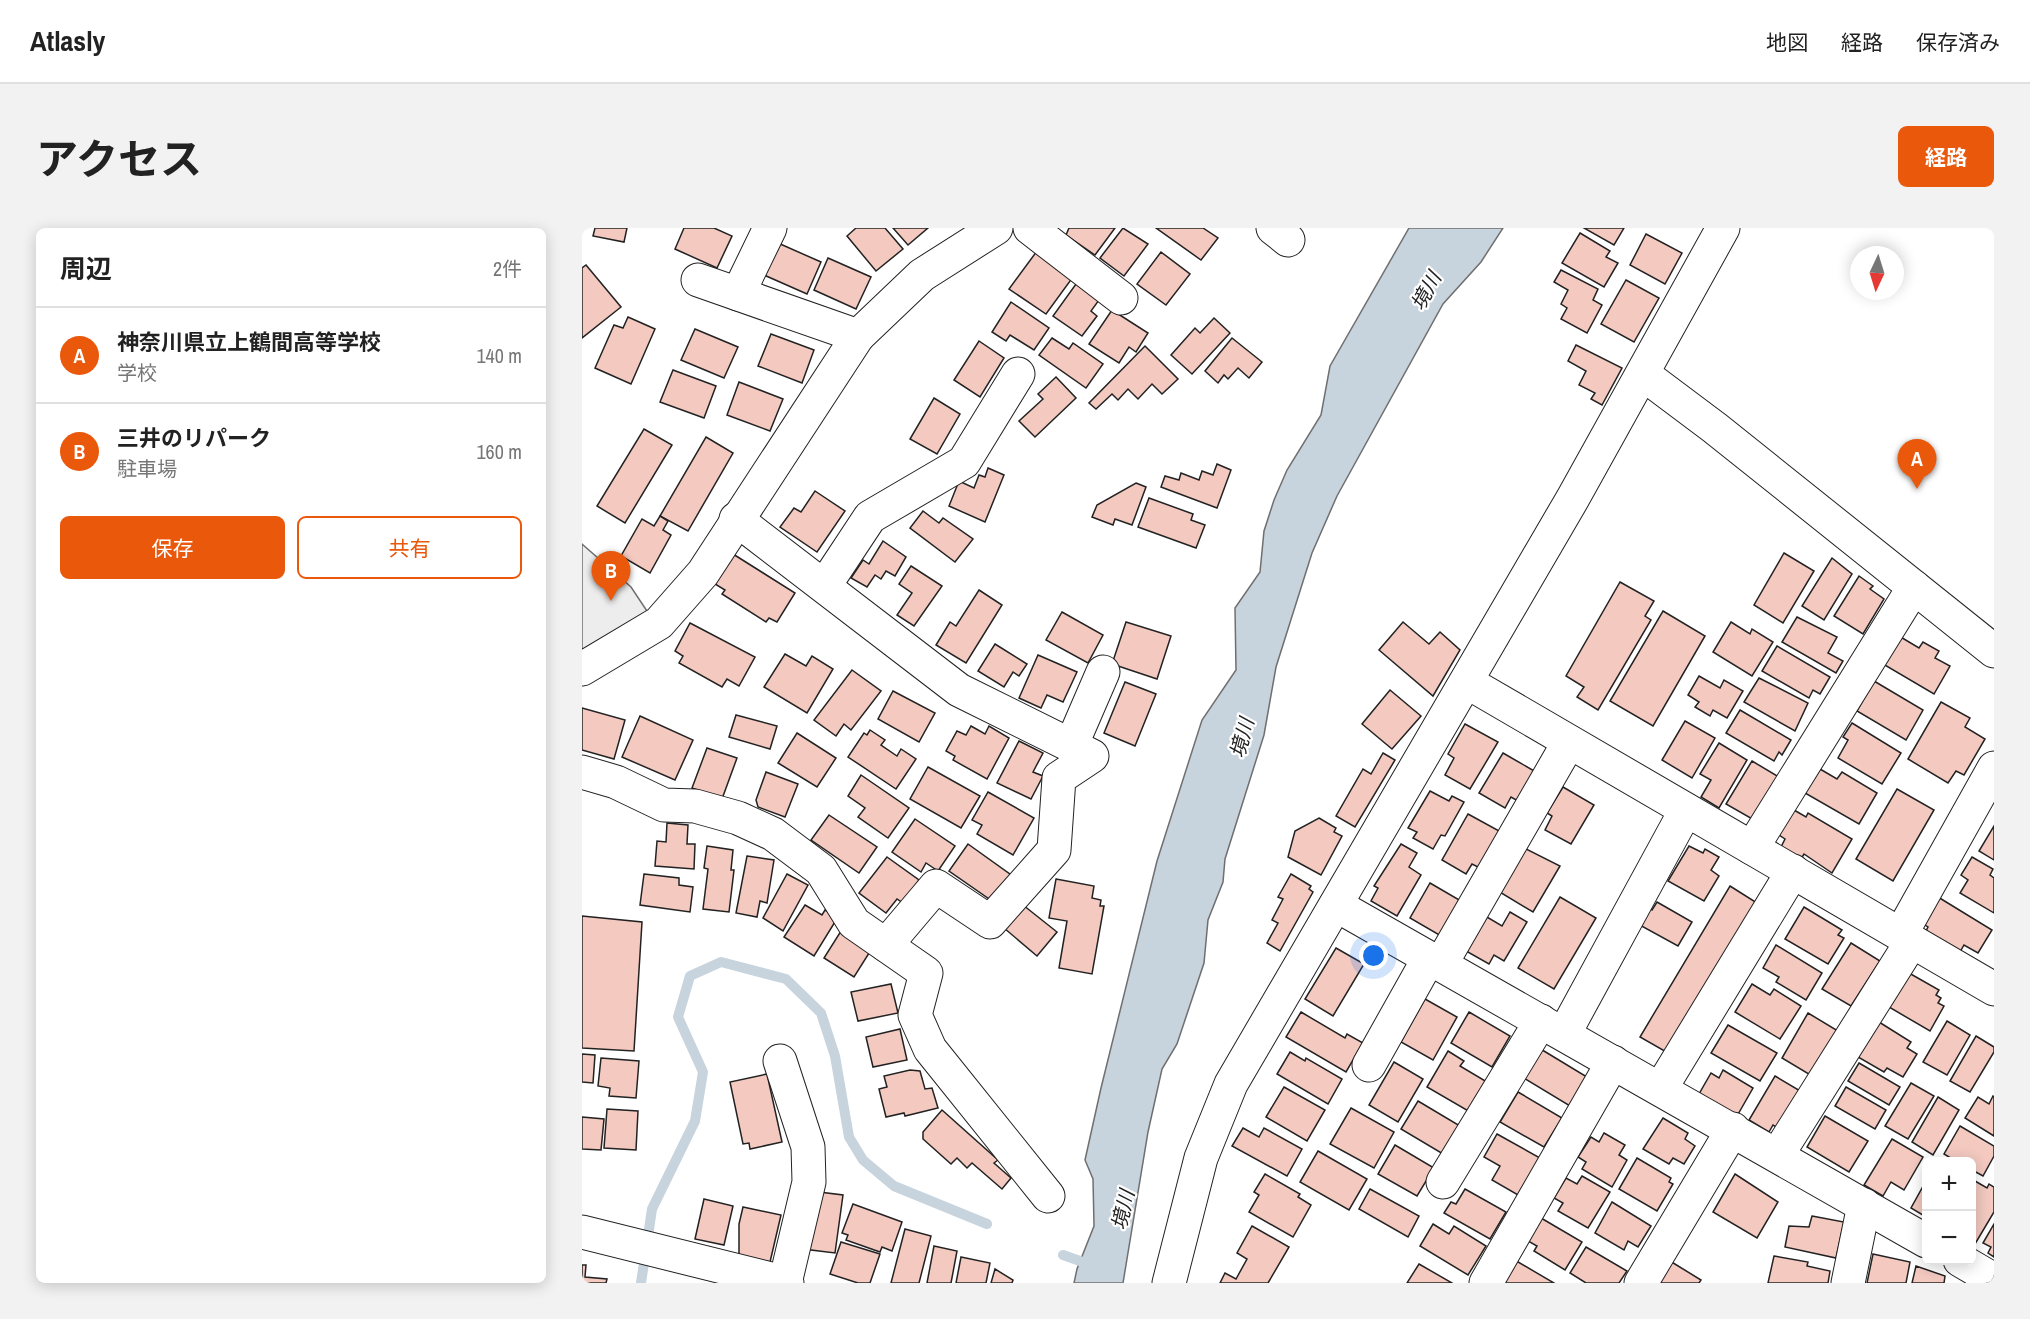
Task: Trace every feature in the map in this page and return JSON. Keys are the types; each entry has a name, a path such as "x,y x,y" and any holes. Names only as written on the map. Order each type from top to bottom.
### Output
{"street":[{"path":"738,294 770,228"},
{"path":"582,669 659,623 703,573 736,519 858,336 922,275 996,228"},
{"path":"1030,228 1121,298"},
{"path":"1169,1283 1201,1158 1231,1084 1467,682 1643,374 1722,228"},
{"path":"698,280 858,336"},
{"path":"825,585 870,517 964,462 1018,374"},
{"path":"1643,374 1715,428 1994,651"},
{"path":"736,519 959,690 1092,756 1059,778 1054,850 990,922 936,886 886,945"},
{"path":"1752,848 1914,587"},
{"path":"1071,746 1103,672"},
{"path":"1467,682 1994,988"},
{"path":"1369,1065 1436,961 1569,742"},
{"path":"1778,1154 1906,938 1994,768"},
{"path":"582,772 615,782 664,805 694,806 738,818 773,834 821,870 854,923 926,973 915,1015 935,1058 1048,1196"},
{"path":"1443,1182 1552,1027 1686,810"},
{"path":"1660,1088 1793,872"},
{"path":"1336,905 1778,1154 1922,1239"},
{"path":"597,1236 785,1283 809,1182 808,1147 780,1061"},
{"path":"1486,1283 1613,1062"},
{"path":"1641,1283 1733,1129"},
{"path":"1848,1283 1864,1205"},
{"path":"1968,1265 1994,1280"}],"shaded area":[{"path":"582,544 631,587 649,614 582,651"}],"water":[{"name":"境川","path":"1409,228 1503,228 1481,262 1443,304 1337,496 1312,553 1276,667 1264,735 1225,859 1223,882 1208,920 1204,963 1177,1044 1162,1069 1148,1132 1123,1283 1074,1283 1077,1269 1094,1226 1093,1179 1085,1160 1101,1088 1157,861 1202,720 1236,670 1235,608 1260,572 1264,531 1274,500 1287,470 1321,415 1330,366"}],"building":[{"path":"595,228 627,228 624,242 593,236"},
{"path":"684,228 714,228 732,236 717,268 675,249"},
{"path":"856,228 885,228 903,249 876,271 847,236"},
{"path":"893,228 928,228 908,245"},
{"path":"1069,228 1115,228 1095,255 1066,235"},
{"path":"1123,228 1148,244 1124,276 1100,258"},
{"path":"1156,228 1203,228 1218,238 1201,260"},
{"path":"1584,228 1624,228 1614,245"},
{"path":"1580,233 1610,251 1606,257 1618,263 1604,287 1562,263"},
{"path":"1646,234 1682,253 1665,284 1630,265"},
{"path":"778,243 821,262 807,294 764,275"},
{"path":"1037,251 1073,277 1046,314 1009,289"},
{"path":"1161,252 1190,274 1166,305 1137,284"},
{"path":"828,258 871,277 856,309 814,290"},
{"path":"586,265 621,307 582,338 582,268"},
{"path":"1561,270 1598,289 1593,300 1602,305 1587,333 1561,319 1567,308 1561,304 1568,290 1554,282"},
{"path":"1626,280 1659,298 1634,342 1601,324"},
{"path":"1076,284 1099,300 1091,311 1097,316 1082,336 1053,316"},
{"path":"1011,302 1049,328 1034,350 1010,335 1006,341 992,332"},
{"path":"1112,310 1148,333 1136,352 1129,347 1119,363 1089,344"},
{"path":"628,317 655,329 631,384 595,368 614,325 623,328"},
{"path":"1214,318 1230,333 1192,374 1171,355 1195,328 1200,333"},
{"path":"695,329 738,347 724,378 681,360"},
{"path":"771,334 814,350 802,383 758,366"},
{"path":"1052,338 1069,349 1073,343 1103,364 1086,388 1039,355"},
{"path":"1232,338 1262,362 1249,378 1238,368 1228,379 1224,375 1218,383 1205,371"},
{"path":"979,341 1004,358 980,397 954,380"},
{"path":"1576,345 1622,368 1602,405 1591,399 1595,393 1579,385 1586,371 1568,361"},
{"path":"1145,346 1178,379 1162,394 1152,384 1138,399 1128,389 1118,400 1112,394 1096,409 1089,403"},
{"path":"673,370 716,386 704,418 660,402"},
{"path":"1056,377 1076,398 1035,437 1019,421 1043,399 1038,394"},
{"path":"739,382 783,399 770,431 727,415"},
{"path":"934,398 960,414 937,454 910,439"},
{"path":"644,429 672,445 625,523 597,506"},
{"path":"706,437 733,453 688,531 660,516"},
{"path":"1217,464 1231,470 1217,508 1161,487 1165,476 1179,480 1181,473 1199,480 1202,471 1213,475"},
{"path":"988,468 1004,475 985,522 949,506 959,481 974,488 979,475 985,477"},
{"path":"1136,483 1146,487 1132,525 1115,519 1113,525 1092,517 1097,505"},
{"path":"815,491 845,511 817,552 780,527 794,508 801,512"},
{"path":"1149,498 1193,514 1191,520 1205,525 1196,548 1138,527"},
{"path":"923,511 939,523 943,518 973,539 955,562 910,528"},
{"path":"660,516 668,521 663,530 671,535 650,573 621,556 642,519 654,526"},
{"path":"883,541 906,557 895,576 886,571 881,579 875,575 867,587 851,578 863,560 869,564"},
{"path":"1784,553 1814,571 1783,623 1754,605"},
{"path":"733,554 795,593 777,622 769,618 766,622 722,594 725,590 715,584"},
{"path":"1832,558 1852,574 1824,620 1802,606"},
{"path":"911,566 942,586 914,626 897,615 912,593 899,584"},
{"path":"1859,576 1873,586 1870,589 1884,599 1863,634 1834,616"},
{"path":"1620,582 1654,601 1645,616 1651,620 1598,710 1577,697 1584,687 1566,676"},
{"path":"979,590 1002,605 966,663 936,645 950,622 956,626"},
{"path":"1663,611 1705,636 1653,726 1610,701"},
{"path":"1062,612 1103,635 1088,663 1046,640"},
{"path":"1797,617 1837,637 1828,653 1843,661 1836,673 1782,642"},
{"path":"1126,622 1171,636 1157,679 1112,664"},
{"path":"1403,622 1429,644 1440,632 1460,650 1433,696 1379,650"},
{"path":"1731,622 1750,634 1752,629 1773,642 1752,676 1713,652"},
{"path":"690,623 755,657 739,686 727,679 722,687 679,663 683,656 675,651"},
{"path":"1899,636 1919,648 1923,642 1939,651 1935,658 1950,666 1934,694 1883,664"},
{"path":"995,644 1027,664 1019,676 1013,672 1004,687 978,671"},
{"path":"1777,646 1830,677 1820,694 1813,690 1809,698 1762,671"},
{"path":"785,654 806,666 812,656 833,669 807,713 764,687"},
{"path":"1038,655 1077,672 1063,702 1047,695 1041,708 1019,698"},
{"path":"852,670 881,691 851,730 844,724 836,736 814,720"},
{"path":"1699,676 1720,688 1724,680 1743,691 1727,718 1713,710 1710,716 1695,707 1699,702 1688,695"},
{"path":"1759,678 1808,703 1795,731 1744,702"},
{"path":"1874,681 1923,710 1906,740 1857,711"},
{"path":"1125,682 1156,694 1135,746 1104,733"},
{"path":"1390,690 1421,716 1392,749 1362,724"},
{"path":"893,691 935,713 919,742 878,719"},
{"path":"1941,702 1970,718 1965,727 1985,739 1964,775 1956,771 1948,783 1908,759"},
{"path":"582,708 625,720 614,759 582,750"},
{"path":"1740,710 1791,740 1782,755 1779,752 1774,761 1726,733"},
{"path":"736,715 777,726 770,749 729,737"},
{"path":"640,716 693,740 675,780 622,757"},
{"path":"1685,721 1715,738 1692,778 1662,760"},
{"path":"1852,723 1901,753 1882,784 1838,758 1848,740 1843,737"},
{"path":"1465,724 1498,742 1470,789 1445,775 1454,758 1448,754"},
{"path":"971,726 985,734 989,726 1009,738 987,779 953,760 955,756 946,751 957,731 966,735"},
{"path":"870,730 885,740 881,745 897,756 901,749 916,759 896,789 848,757 864,733 867,735"},
{"path":"797,733 836,758 817,787 778,763"},
{"path":"1019,741 1043,753 1033,772 1043,776 1031,799 997,783"},
{"path":"1719,743 1747,760 1719,808 1701,797 1711,780 1700,774"},
{"path":"707,748 737,758 722,799 692,788"},
{"path":"1383,753 1395,760 1355,827 1336,816 1363,769 1371,774"},
{"path":"1503,753 1536,772 1518,801 1511,797 1505,808 1479,793"},
{"path":"1752,761 1779,777 1754,820 1726,804"},
{"path":"928,767 980,796 961,828 910,799"},
{"path":"1820,769 1837,779 1842,772 1877,793 1859,824 1805,793"},
{"path":"766,772 798,784 785,817 758,807 756,800"},
{"path":"861,775 909,808 888,838 858,817 865,808 848,796"},
{"path":"1563,787 1594,805 1571,844 1545,830 1552,816 1547,813"},
{"path":"1897,789 1934,810 1893,881 1856,859"},
{"path":"1430,791 1449,801 1452,796 1464,802 1445,836 1441,835 1433,849 1413,838 1417,832 1408,828"},
{"path":"988,792 1034,818 1013,855 977,834 982,825 972,820"},
{"path":"1794,810 1806,817 1808,813 1852,839 1832,873 1804,854 1801,859 1781,847 1785,839 1779,835"},
{"path":"1468,814 1501,832 1480,868 1472,864 1466,874 1442,860"},
{"path":"829,815 877,847 859,873 811,840"},
{"path":"1319,818 1336,828 1334,832 1342,836 1321,875 1288,857 1295,831"},
{"path":"915,819 955,846 938,871 926,863 921,872 892,852"},
{"path":"667,823 688,825 687,844 695,844 694,869 655,866 657,841 666,842"},
{"path":"1994,826 1994,860 1979,851"},
{"path":"968,844 1014,877 995,903 949,871"},
{"path":"1401,844 1417,853 1409,867 1421,875 1397,916 1371,901 1378,888 1374,886"},
{"path":"707,846 733,850 731,870 734,870 729,912 703,909 708,869 704,868"},
{"path":"1689,846 1703,853 1705,849 1719,857 1711,870 1719,876 1704,901 1668,881"},
{"path":"1524,848 1560,866 1533,912 1498,891"},
{"path":"747,856 774,860 767,903 760,901 757,917 736,913"},
{"path":"887,857 919,880 903,903 897,899 886,913 859,893"},
{"path":"1972,857 1993,869 1990,875 1994,878 1994,913 1960,893 1968,880 1961,875"},
{"path":"644,874 679,878 679,885 693,887 690,912 640,905"},
{"path":"787,874 808,885 783,931 763,918"},
{"path":"1291,874 1311,886 1309,889 1313,892 1280,951 1267,943 1278,923 1272,920 1283,899 1278,897"},
{"path":"1056,879 1094,886 1092,898 1101,900 1100,906 1104,906 1092,974 1059,968 1067,921 1049,918"},
{"path":"1430,883 1461,901 1441,936 1410,918"},
{"path":"1730,886 1757,903 1668,1053 1640,1037"},
{"path":"1560,897 1596,918 1554,989 1518,968"},
{"path":"1938,897 1992,930 1978,953 1964,945 1960,952 1926,931 1928,927 1922,923"},
{"path":"1657,902 1692,922 1678,946 1636,923 1646,906 1652,910"},
{"path":"805,905 822,915 825,910 838,917 814,956 784,937"},
{"path":"1023,905 1057,932 1037,956 1004,928"},
{"path":"1804,907 1842,930 1838,935 1844,938 1828,964 1785,939"},
{"path":"1510,912 1527,922 1504,961 1494,955 1489,964 1466,951 1487,917 1502,926"},
{"path":"582,916 642,922 634,1051 582,1048"},
{"path":"841,931 871,950 854,977 824,958"},
{"path":"1851,943 1880,961 1851,1006 1822,989"},
{"path":"1776,945 1822,973 1806,1000 1776,982 1779,977 1763,968"},
{"path":"1336,948 1364,964 1333,1016 1305,999"},
{"path":"1909,973 1939,990 1936,995 1941,998 1938,1003 1944,1006 1930,1031 1889,1007"},
{"path":"891,984 898,1013 858,1021 851,992"},
{"path":"1752,984 1770,995 1774,989 1801,1006 1780,1039 1735,1012"},
{"path":"1425,999 1457,1017 1433,1060 1401,1042"},
{"path":"1301,1012 1345,1038 1347,1034 1363,1043 1346,1072 1286,1037"},
{"path":"1469,1012 1510,1036 1492,1067 1451,1043"},
{"path":"1808,1013 1838,1031 1812,1076 1782,1058"},
{"path":"1947,1021 1970,1035 1947,1075 1923,1062"},
{"path":"1879,1022 1911,1042 1907,1048 1917,1054 1903,1077 1887,1068 1884,1072 1858,1057"},
{"path":"1728,1025 1777,1053 1760,1081 1711,1053"},
{"path":"900,1029 907,1060 873,1067 866,1037"},
{"path":"1976,1036 1994,1047 1994,1052 1970,1092 1950,1081"},
{"path":"1539,1048 1587,1077 1570,1106 1522,1077"},
{"path":"1448,1051 1464,1061 1460,1066 1487,1082 1470,1112 1427,1087"},
{"path":"1290,1052 1305,1061 1306,1058 1342,1079 1328,1104 1277,1074"},
{"path":"582,1054 595,1055 593,1083 582,1082"},
{"path":"601,1058 639,1061 636,1098 609,1096 610,1088 598,1086"},
{"path":"1394,1062 1423,1079 1398,1122 1369,1105"},
{"path":"1859,1063 1900,1087 1889,1105 1848,1081"},
{"path":"910,1070 920,1071 925,1089 932,1088 938,1108 905,1116 904,1113 886,1117 879,1089 887,1087 884,1076"},
{"path":"1723,1070 1753,1088 1737,1116 1699,1094 1711,1073 1719,1078"},
{"path":"767,1074 782,1142 750,1149 749,1143 743,1144 730,1082"},
{"path":"1775,1076 1802,1092 1780,1129 1773,1125 1769,1132 1749,1120"},
{"path":"1911,1083 1934,1096 1908,1139 1885,1126"},
{"path":"1284,1087 1325,1110 1307,1141 1266,1117"},
{"path":"1846,1087 1886,1110 1875,1129 1835,1106"},
{"path":"1518,1092 1562,1118 1544,1147 1500,1122"},
{"path":"1993,1096 1994,1136 1965,1118 1978,1097 1989,1104"},
{"path":"1938,1097 1959,1110 1933,1155 1912,1142"},
{"path":"1418,1101 1460,1126 1443,1154 1401,1129"},
{"path":"1351,1108 1394,1132 1374,1168 1330,1144"},
{"path":"607,1109 638,1111 636,1150 604,1148"},
{"path":"942,1110 998,1160 994,1163 1011,1178 1002,1189 972,1163 967,1168 957,1158 951,1164 923,1139 923,1132"},
{"path":"1825,1116 1868,1141 1849,1172 1807,1147"},
{"path":"582,1117 604,1119 601,1150 582,1149"},
{"path":"1663,1118 1688,1133 1685,1139 1695,1146 1684,1164 1673,1158 1669,1164 1643,1149"},
{"path":"1960,1126 1994,1146 1994,1156 1983,1176 1976,1172 1976,1157 1949,1157 1944,1154"},
{"path":"1243,1128 1259,1137 1264,1128 1302,1149 1287,1176 1232,1146"},
{"path":"1604,1133 1625,1145 1619,1155 1627,1160 1612,1187 1582,1169 1586,1162 1578,1157 1591,1137 1599,1142"},
{"path":"1497,1134 1540,1158 1518,1195 1492,1180 1500,1166 1484,1157"},
{"path":"1892,1139 1923,1157 1904,1190 1891,1182 1883,1196 1864,1185"},
{"path":"1395,1145 1434,1168 1417,1196 1378,1174"},
{"path":"1318,1151 1367,1179 1349,1210 1300,1182"},
{"path":"1637,1158 1671,1178 1669,1182 1673,1184 1657,1211 1619,1189"},
{"path":"1265,1174 1300,1194 1298,1197 1311,1205 1293,1237 1249,1212 1259,1195 1254,1192"},
{"path":"1735,1174 1778,1202 1757,1238 1713,1212"},
{"path":"1582,1176 1610,1192 1588,1228 1558,1211 1563,1203 1554,1198 1566,1178 1577,1184"},
{"path":"1976,1182 1987,1188 1989,1184 1994,1187 1994,1212 1976,1242"},
{"path":"1922,1188 1922,1215 1911,1208"},
{"path":"1370,1189 1419,1216 1408,1237 1359,1209"},
{"path":"1465,1189 1506,1212 1490,1239 1444,1213 1451,1202 1456,1204"},
{"path":"811,1191 843,1195 835,1253 803,1249"},
{"path":"704,1199 733,1206 724,1245 695,1239"},
{"path":"1612,1202 1651,1226 1638,1247 1628,1241 1624,1250 1595,1233"},
{"path":"853,1204 902,1222 892,1251 882,1247 880,1252 846,1240 848,1235 842,1233"},
{"path":"743,1207 781,1215 770,1262 739,1255 739,1224"},
{"path":"1812,1216 1844,1222 1836,1258 1785,1247 1789,1226 1809,1227"},
{"path":"1541,1218 1582,1242 1565,1270 1534,1251 1537,1246 1528,1241"},
{"path":"1433,1224 1449,1234 1454,1226 1486,1246 1468,1275 1420,1246"},
{"path":"1994,1224 1994,1257 1988,1253 1991,1247 1983,1243"},
{"path":"1252,1226 1289,1247 1268,1283 1220,1283 1225,1273 1236,1279 1247,1259 1237,1253"},
{"path":"905,1229 931,1236 919,1283 891,1283"},
{"path":"841,1242 880,1254 870,1283 858,1283 830,1274"},
{"path":"934,1246 957,1251 951,1283 927,1283"},
{"path":"1586,1247 1627,1271 1619,1283 1586,1283 1570,1273"},
{"path":"1873,1254 1910,1262 1906,1283 1867,1283"},
{"path":"1774,1256 1808,1262 1807,1266 1830,1271 1828,1283 1768,1283"},
{"path":"961,1257 990,1263 986,1283 956,1283"},
{"path":"1513,1259 1554,1283 1499,1283"},
{"path":"1670,1261 1701,1280 1699,1283 1657,1283"},
{"path":"1419,1264 1452,1283 1407,1283"},
{"path":"582,1265 586,1265 585,1277 607,1279 606,1283 582,1283"},
{"path":"1916,1266 1945,1276 1944,1283 1912,1283"},
{"path":"995,1269 1013,1280 1012,1283 991,1283"}],"waterway":[{"path":"641,1283 652,1209 695,1121 703,1072 678,1017 690,976 721,962 786,979 821,1013 835,1056 849,1137 863,1160 894,1186 987,1224"},
{"path":"1063,1255 1080,1261"}],"place":[{"name":"神奈川県立上鶴間高等学校","path":"1917,489"},
{"name":"三井のリパーク","path":"611,601"}]}
